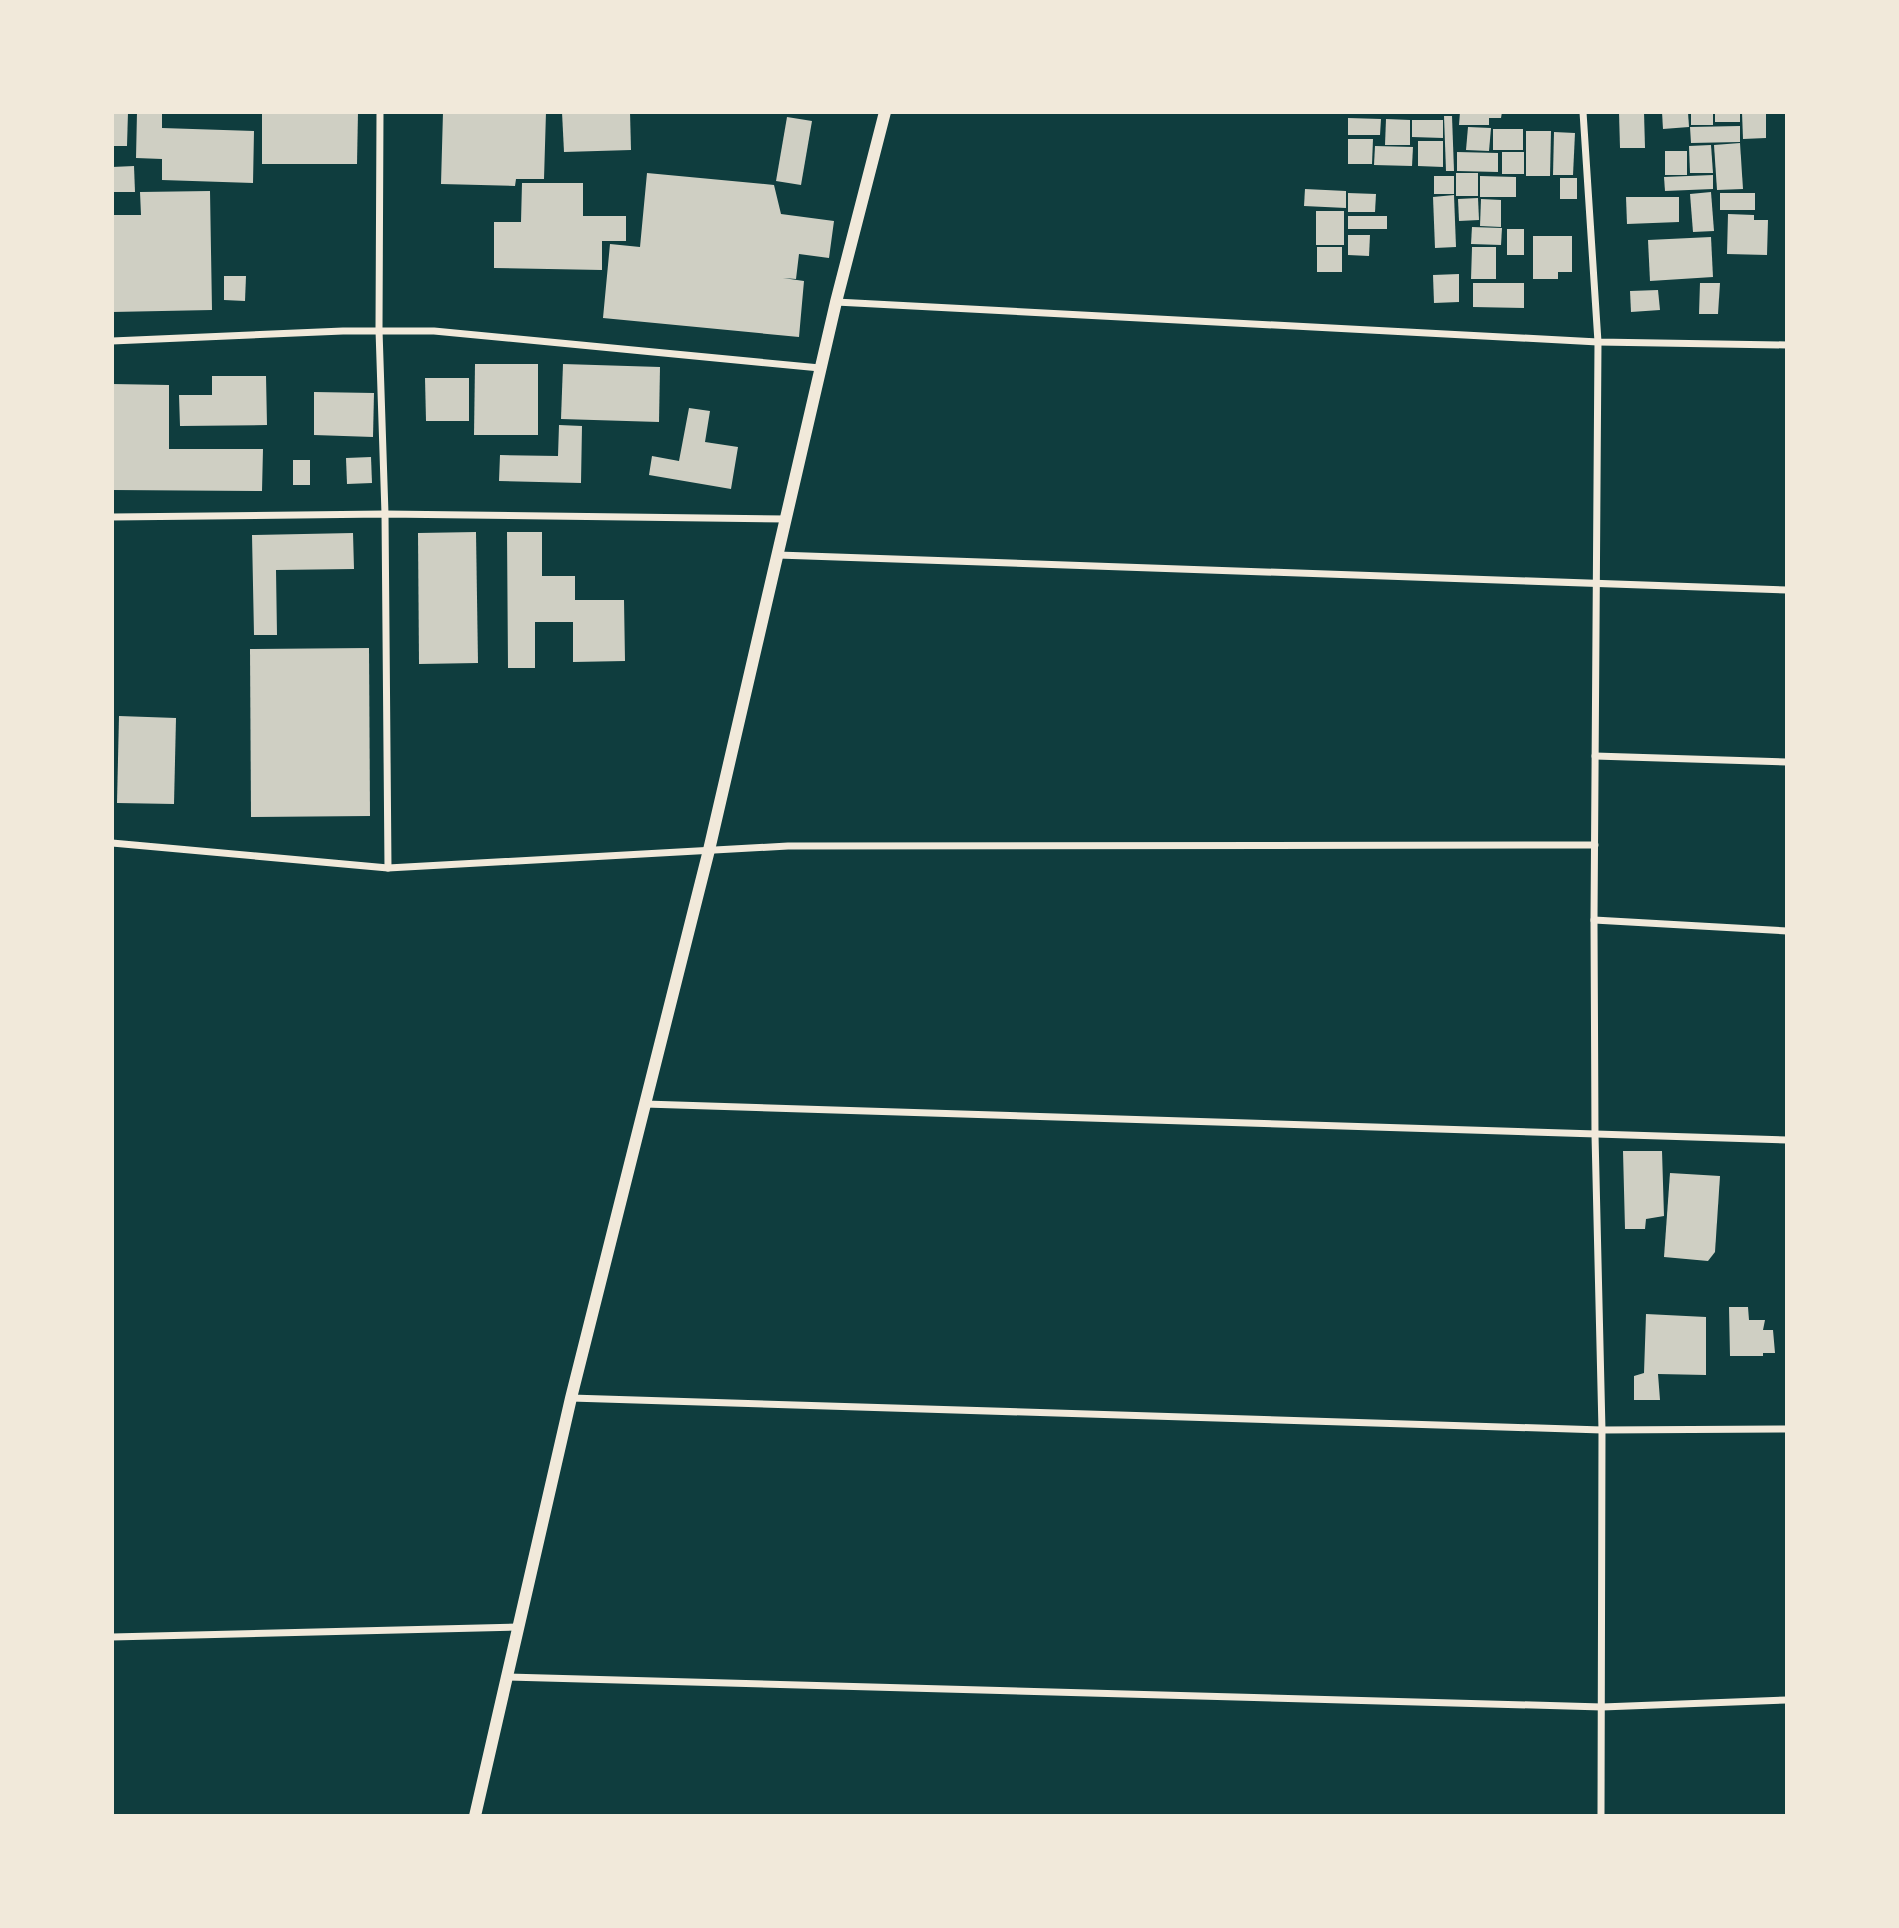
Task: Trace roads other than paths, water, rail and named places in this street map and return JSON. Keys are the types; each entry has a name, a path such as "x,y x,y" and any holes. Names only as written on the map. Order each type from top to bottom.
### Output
{"street":[{"path":"380,112 379,330 388,869"},
{"path":"475,1816 571,1398 709,850 820,368 885,112"},
{"path":"1583,112 1598,342 1594,920 1595,1135 1602,1430 1601,1816"},
{"path":"836,303 1598,342 1787,345"},
{"path":"112,341 379,330 434,331 820,368"},
{"path":"112,517 384,514 787,519"},
{"path":"778,555 1787,590"},
{"path":"1595,756 1787,762"},
{"path":"112,843 388,869 788,846 1595,845"},
{"path":"1594,920 1787,932"},
{"path":"645,1104 1787,1140"},
{"path":"571,1398 1602,1430 1787,1429"},
{"path":"112,1637 519,1627"},
{"path":"507,1677 1602,1707 1787,1700"}]}
